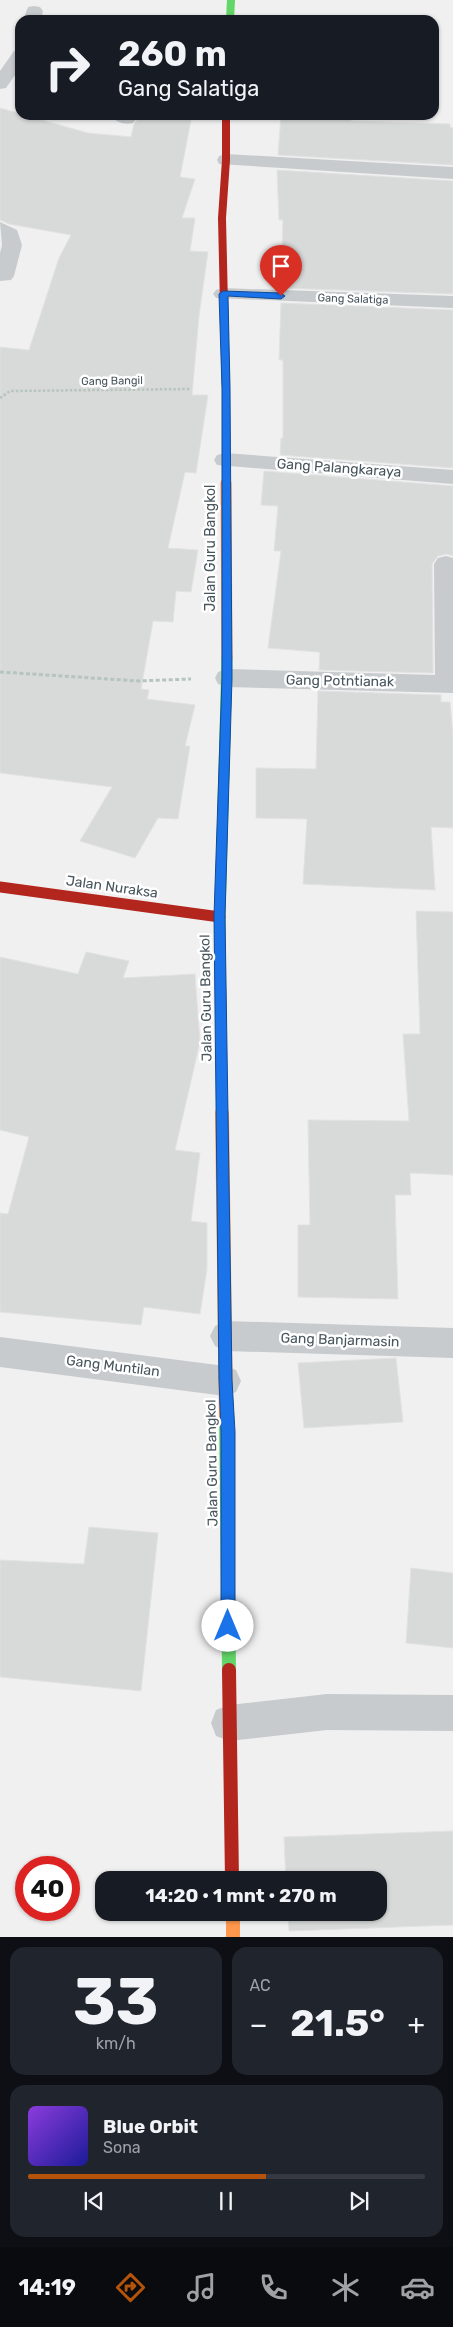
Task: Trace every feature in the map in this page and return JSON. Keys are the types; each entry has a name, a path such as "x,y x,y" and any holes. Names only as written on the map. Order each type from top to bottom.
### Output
{"street":[{"path":"230,0 230,15"},
{"path":"0,84 15,63"},
{"name":"Jalan Guru Bangkol","path":"226,120 226,160 222,218 226,388 227,678 220,916 225,1380 228,1432 228,1723 232,1871"},
{"path":"226,160 453,173"},
{"path":"0,228 10,234 12,245 4,276"},
{"name":"Gang Salatiga","path":"223,294 453,302"},
{"name":"Gang Palangkaraya","path":"225,460 453,477"},
{"path":"446,564 450,683"},
{"name":"Gang Potntianak","path":"227,678 450,683"},
{"name":"Jalan Nuraksa","path":"0,887 220,916"},
{"name":"Gang Banjarmasin","path":"226,1336 453,1343"},
{"name":"Gang Muntilan","path":"0,1352 225,1380"},
{"path":"228,1723 327,1712 453,1713"},
{"path":"233,1921 233,1937"}],"path":[{"name":"Gang Bangil","path":"0,398 10,392 226,388"},
{"path":"0,672 139,681 227,678"}],"building":[{"path":"0,108 15,112 15,120 42,120 88,133 131,137 134,124 137,120 191,120 180,177 195,179 182,218 195,218 190,251 208,252 199,316 192,395 208,395 196,473 185,472 168,548 198,550 191,592 176,591 173,622 153,621 141,689 149,690 147,699 195,705 185,746 190,746 178,819 158,818 135,858 80,841 112,787 0,773 0,347 29,350 59,258 71,235 9,224 0,220"},
{"path":"281,120 351,120 450,124 450,127 453,128 453,165 278,155"},
{"path":"277,170 453,181 453,294 282,288 286,254 282,253 283,220 279,220"},
{"path":"281,303 453,310 453,468 280,455 281,438 283,438 283,360 279,360"},
{"path":"264,471 453,486 453,556 446,554 438,556 432,564 433,673 319,670 320,653 318,652 268,648 281,551 274,551 278,506 261,505"},
{"path":"318,691 441,695 441,702 450,702 453,735 453,828 431,827 435,890 303,884 307,819 256,818 256,768 316,769"},
{"path":"416,911 453,912 453,1175 410,1173 411,1195 395,1195 398,1299 298,1297 298,1225 310,1225 308,1120 409,1121 403,1034 420,1034"},
{"path":"86,952 129,961 123,978 195,974 200,1042 175,1150 200,1153 191,1221 207,1223 207,1269 200,1314 144,1307 141,1325 0,1312 0,1213 8,1214 29,1137 0,1130 0,957 78,974"},
{"path":"396,1358 403,1422 304,1428 298,1363"},
{"path":"89,1527 158,1533 141,1691 0,1677 0,1560 84,1564"},
{"path":"411,1568 453,1573 453,1648 406,1643"},
{"path":"453,1831 453,1925 289,1931 288,1921 387,1921 387,1871 286,1871 284,1837"}],"traffic: fast":[{"path":"230,15 231,0"},
{"path":"221,1034 220,917 227,657"},
{"path":"226,1417 229,1670"}],"traffic: slow":[{"path":"226,391 227,657"},
{"path":"221,1034 226,1417"},
{"path":"233,1921 233,1937"}],"traffic: jam":[{"path":"226,120 226,160 222,218 226,391"},
{"path":"0,887 220,917"},
{"path":"229,1670 232,1871"}],"route":[{"path":"228,1626 228,1432 225,1380 220,916 227,678 226,388 223,294 281,296"}]}
